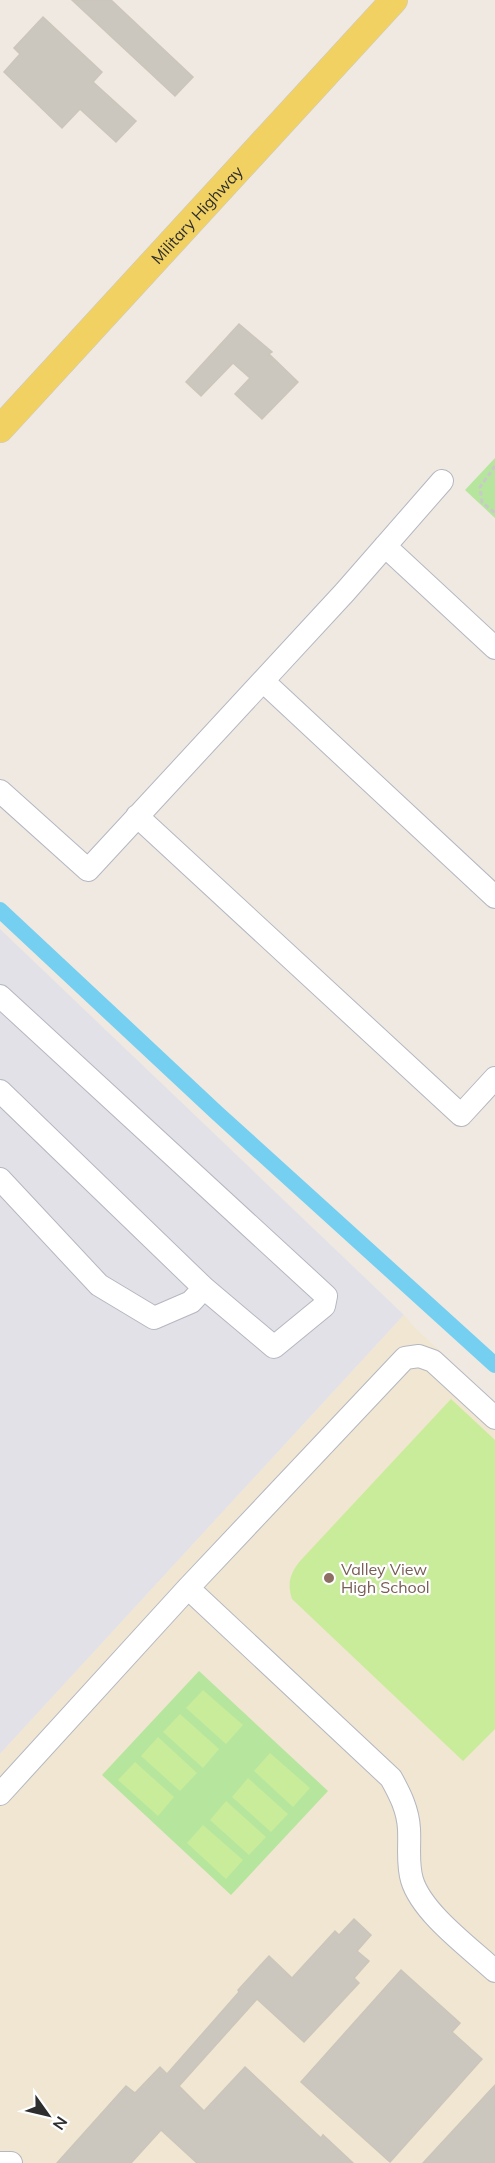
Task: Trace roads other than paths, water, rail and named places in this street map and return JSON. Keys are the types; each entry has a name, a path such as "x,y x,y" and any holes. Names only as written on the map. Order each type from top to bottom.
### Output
{"main road":[{"name":"Military Highway","path":"0,429 394,0"}],"lane":[{"path":"0,791 88,870 263,681 442,481"},
{"path":"385,546 495,648"},
{"path":"263,681 495,897"},
{"path":"137,816 461,1115 495,1078"},
{"path":"0,1091 204,1288 274,1347 324,1306 326,1296 3,1004"},
{"path":"0,1179 99,1285 154,1318 192,1302 204,1288"},
{"path":"0,1794 188,1588 405,1358 419,1356 432,1361 495,1418"},
{"path":"188,1588 391,1778 404,1801 409,1828 408,1857 411,1878 418,1896 435,1916 495,1971"},
{"path":"0,2163 11,2163"}],"waterway":[{"path":"0,910 217,1113 495,1365"}],"place":[{"name":"Valley View High School","path":"329,1578"}]}
